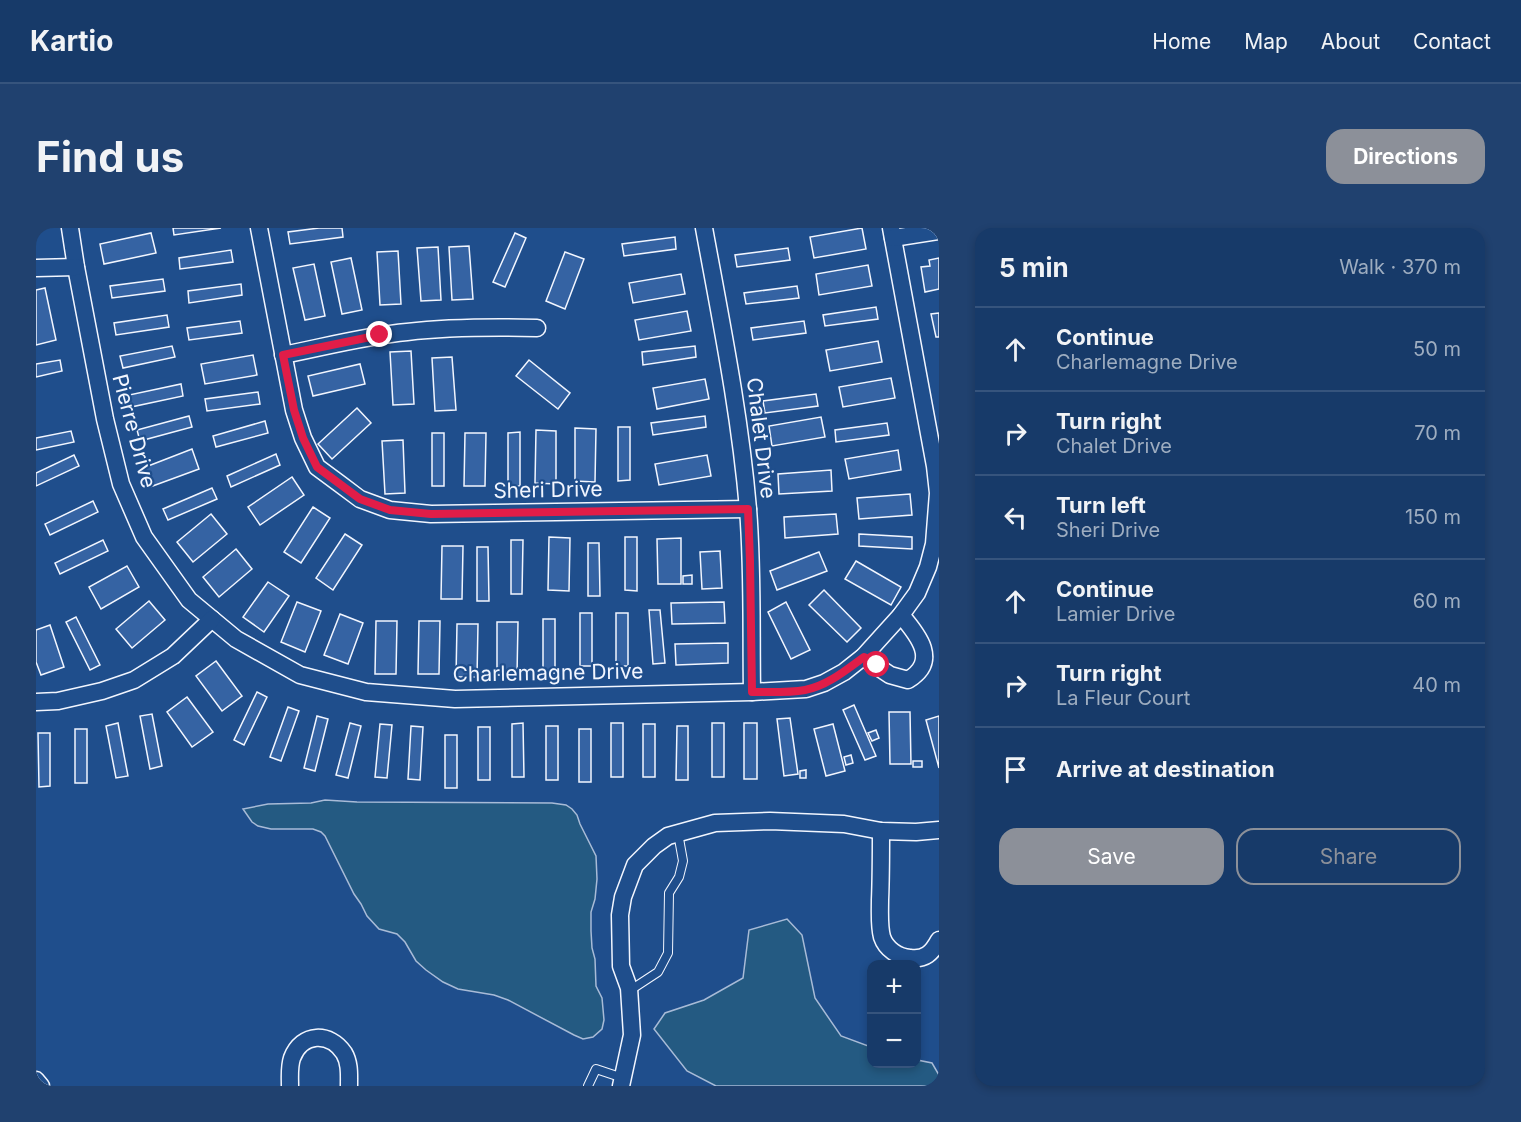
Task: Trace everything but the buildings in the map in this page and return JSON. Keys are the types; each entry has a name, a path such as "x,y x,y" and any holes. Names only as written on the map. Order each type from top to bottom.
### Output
{"street":[{"name":"Pierre Drive","path":"70,228 98,389 121,484 144,537 189,600 212,619"},
{"name":"Sheri Drive","path":"259,228 294,410 303,438 317,467 360,499 390,510 431,514 748,509"},
{"name":"Chalet Drive","path":"704,228 739,424 748,509 752,692"},
{"path":"892,233 939,231"},
{"name":"Charlemagne Drive","path":"212,619 236,639 300,675 366,692 456,699 752,692 806,689 824,683 844,672 864,657 917,593 928,567 934,544 938,494 935,466 892,233"},
{"path":"36,267 76,267"},
{"path":"283,355 380,335 407,332 478,327 537,328"},
{"path":"864,657 890,675 908,680 920,674 926,660 924,646 901,615"},
{"path":"36,702 58,701 102,691 134,680 173,656 212,619"},
{"path":"622,1082 632,1035 629,992 621,966 620,915 623,897 634,865 654,846 668,836 715,823 770,821 844,824 881,831 939,830"},
{"path":"881,831 880,921 883,939 892,952 902,957 922,959 930,954 939,940"},
{"path":"290,1086 290,1064 293,1054 307,1040 317,1038 328,1038 345,1054 349,1066 349,1086"},
{"path":"36,1080 41,1086"}],"lane":[{"path":"629,992 658,972 668,953 669,893 679,877 683,861 678,833"},
{"path":"588,1086 596,1069 622,1082"}],"shaded area":[{"path":"325,800 552,803 566,805 572,809 596,856 597,879 591,912 591,931 596,986 602,998 604,1020 602,1029 593,1037 583,1039 508,1000 494,995 458,989 443,982 416,961 405,942 397,934 379,929 367,916 321,832 313,829 271,829 258,826 252,822 243,809 268,804 311,803"},
{"path":"787,919 802,935 815,998 841,1036 867,1046 867,1068 921,1068 921,1061 932,1063 939,1075 939,1086 716,1086 687,1071 654,1029 665,1013 704,1000 743,978 749,930"}],"route":[{"path":"380,335 283,355 294,410 303,438 317,467 360,499 390,510 431,514 748,509 752,692 806,689 824,683 844,672 864,657 877,665"}]}
